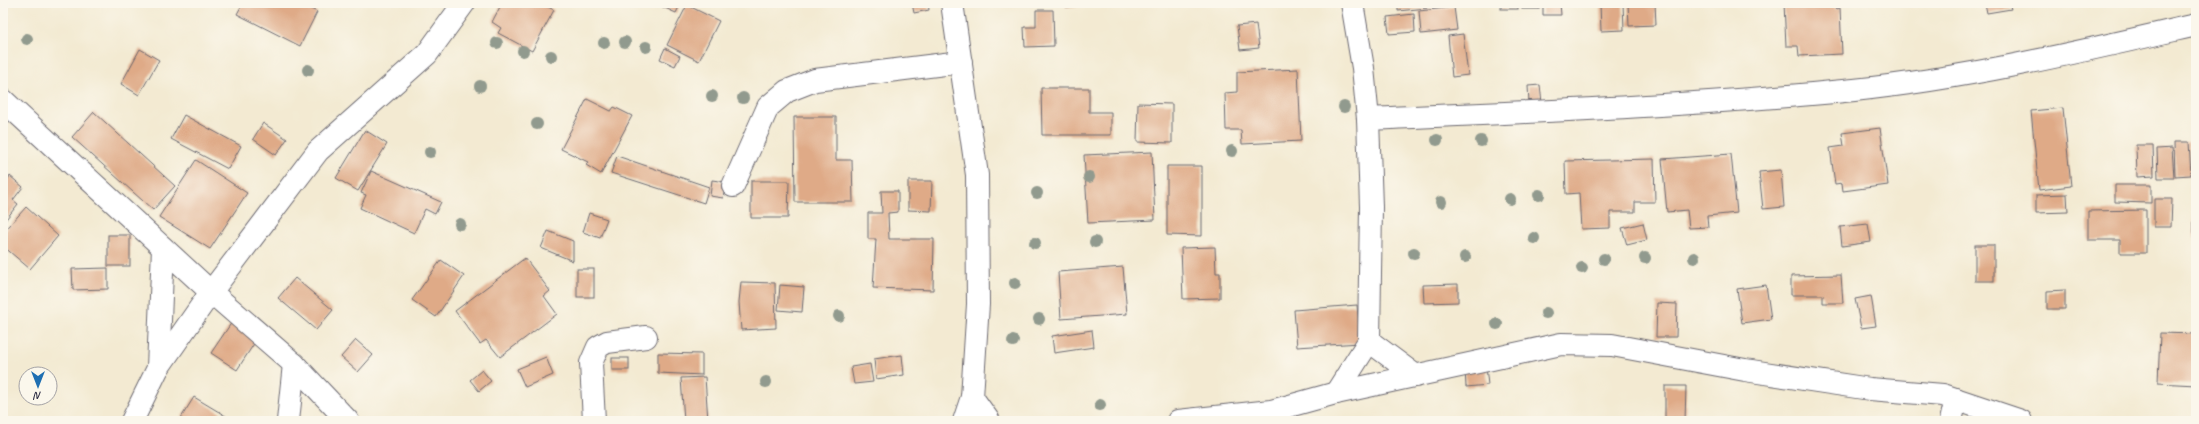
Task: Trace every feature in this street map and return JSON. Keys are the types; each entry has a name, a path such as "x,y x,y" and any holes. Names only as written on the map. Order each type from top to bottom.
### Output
{"street":[{"path":"132,421 158,368 211,292 318,151 427,54 464,3"},
{"path":"952,3 977,174 978,304 972,397 964,421"},
{"path":"1336,393 1369,341 1371,207 1368,119 1363,68 1352,3"},
{"path":"1368,119 1627,108 1855,89 2019,65 2196,25"},
{"path":"733,186 768,107 786,92 815,80 961,62"},
{"path":"3,100 211,292 294,364 348,421"},
{"path":"158,368 163,248"},
{"path":"594,421 591,363 598,347 607,342 646,337"},
{"path":"1369,341 1416,376"},
{"path":"1178,421 1271,412 1336,393 1561,344 1612,345 1753,371 1870,389 1943,395 2021,421"},
{"path":"288,421 294,364"},
{"path":"972,397 989,421"},
{"path":"1951,421 1956,399"}],"building":[{"path":"243,3 299,3 317,12 300,46 237,14"},
{"path":"502,3 540,3 554,10 532,51 498,33 501,28 492,22"},
{"path":"654,3 681,3 676,13"},
{"path":"912,3 928,3 929,10 914,13"},
{"path":"1066,3 1097,3 1097,4 1066,7"},
{"path":"1398,3 1427,3 1427,8 1398,11"},
{"path":"1431,3 1445,3 1446,4 1431,5"},
{"path":"1501,3 1518,3 1518,9 1501,9"},
{"path":"1522,3 1539,3 1539,9 1522,9"},
{"path":"1543,3 1560,3 1561,15 1543,15"},
{"path":"1600,3 1623,3 1624,30 1601,31"},
{"path":"1628,3 1655,3 1656,25 1629,26"},
{"path":"1784,3 1835,3 1835,9 1840,8 1842,54 1799,56 1798,46 1786,46"},
{"path":"1961,3 1975,3 1975,4 1962,6"},
{"path":"1985,3 2009,3 2011,9 1987,13"},
{"path":"687,5 719,21 699,61 667,45"},
{"path":"1454,7 1457,30 1421,34 1419,11"},
{"path":"1036,10 1053,10 1054,46 1025,47 1024,27 1036,27"},
{"path":"1414,14 1415,32 1389,34 1387,17"},
{"path":"1256,24 1259,48 1240,50 1237,26"},
{"path":"1463,34 1468,75 1452,77 1448,36"},
{"path":"665,48 680,56 675,66 660,59"},
{"path":"140,49 159,60 139,95 121,84"},
{"path":"1298,69 1301,141 1242,144 1241,130 1226,130 1225,93 1237,92 1237,72"},
{"path":"1540,85 1542,103 1529,103 1528,86"},
{"path":"1041,88 1089,88 1089,112 1111,112 1111,135 1042,135"},
{"path":"587,99 611,111 614,107 632,116 601,174 586,165 588,162 561,149"},
{"path":"1138,103 1172,104 1172,143 1137,142"},
{"path":"2063,108 2071,186 2039,190 2031,111"},
{"path":"94,112 175,186 153,210 72,137"},
{"path":"184,115 241,146 228,169 171,139"},
{"path":"794,117 836,117 836,160 852,160 853,202 795,202"},
{"path":"263,123 287,139 276,155 253,139"},
{"path":"1880,128 1888,185 1843,191 1842,183 1835,184 1830,148 1844,146 1842,133"},
{"path":"365,130 387,144 358,191 336,178"},
{"path":"2174,142 2189,142 2191,175 2175,176"},
{"path":"2136,145 2153,145 2154,176 2137,177"},
{"path":"2172,148 2174,178 2158,178 2157,149"},
{"path":"1152,152 1155,220 1088,223 1084,155"},
{"path":"1731,154 1737,213 1707,216 1708,227 1689,228 1687,210 1667,212 1662,159"},
{"path":"617,156 709,187 704,203 611,173"},
{"path":"1654,159 1655,202 1635,202 1635,212 1610,212 1610,228 1581,229 1579,193 1566,194 1565,161"},
{"path":"196,160 247,193 210,249 159,217"},
{"path":"1167,166 1202,166 1202,236 1167,235"},
{"path":"1781,170 1784,207 1763,209 1759,172"},
{"path":"371,171 441,202 435,214 425,209 414,233 360,208 366,195 361,193"},
{"path":"3,175 8,179 10,176 23,187 13,200 18,204 3,223"},
{"path":"712,180 726,182 723,198 710,196"},
{"path":"751,181 789,181 788,218 751,218"},
{"path":"908,181 932,181 931,211 908,210"},
{"path":"2115,185 2151,185 2151,203 2115,202"},
{"path":"2193,187 2196,187 2196,237 2194,237"},
{"path":"881,191 898,191 898,212 888,213 889,239 934,239 933,290 873,288 876,239 868,239 868,213 882,213"},
{"path":"2067,194 2068,212 2036,213 2036,195"},
{"path":"2154,199 2172,199 2171,227 2154,227"},
{"path":"26,207 58,236 30,269 3,246 3,233"},
{"path":"2146,210 2146,253 2120,253 2120,240 2088,240 2088,211"},
{"path":"589,213 607,219 600,238 583,232"},
{"path":"1643,223 1647,240 1627,245 1622,228"},
{"path":"1868,224 1871,242 1842,246 1840,227"},
{"path":"548,231 573,241 573,261 541,248"},
{"path":"108,235 130,235 130,266 108,266"},
{"path":"1975,245 1994,245 1994,281 1975,281"},
{"path":"1215,247 1216,273 1220,273 1220,298 1183,299 1181,248"},
{"path":"525,258 550,291 544,296 557,314 500,357 486,340 480,344 455,311"},
{"path":"441,260 464,276 436,317 412,300"},
{"path":"1123,267 1127,314 1061,319 1058,272"},
{"path":"108,268 108,289 73,290 72,269"},
{"path":"577,269 594,269 594,297 577,297"},
{"path":"1841,275 1843,303 1823,303 1823,295 1791,295 1791,276"},
{"path":"295,278 333,310 316,330 278,298"},
{"path":"741,282 775,283 776,328 741,330 739,302"},
{"path":"1458,284 1458,302 1424,303 1423,285"},
{"path":"780,285 804,287 802,312 778,310"},
{"path":"1766,285 1771,319 1742,323 1737,289"},
{"path":"2065,290 2065,309 2047,309 2047,291"},
{"path":"1871,296 1876,326 1861,328 1855,299"},
{"path":"1657,303 1677,304 1676,337 1656,337"},
{"path":"1357,305 1360,343 1297,347 1294,310"},
{"path":"234,319 259,336 237,370 211,353"},
{"path":"1092,330 1094,347 1054,353 1052,336"},
{"path":"2160,333 2196,334 2196,385 2158,383"},
{"path":"356,340 373,355 358,372 341,357"},
{"path":"658,353 702,354 702,375 658,373"},
{"path":"902,355 904,375 876,379 874,359"},
{"path":"546,357 553,375 525,387 517,369"},
{"path":"612,358 629,358 629,370 612,370"},
{"path":"870,364 873,382 854,384 851,367"},
{"path":"1486,367 1488,385 1466,387 1465,369"},
{"path":"482,370 491,381 479,391 470,380"},
{"path":"705,377 708,421 684,421 681,378"},
{"path":"1665,386 1686,386 1685,421 1665,421"},
{"path":"194,397 234,421 179,421"}]}
